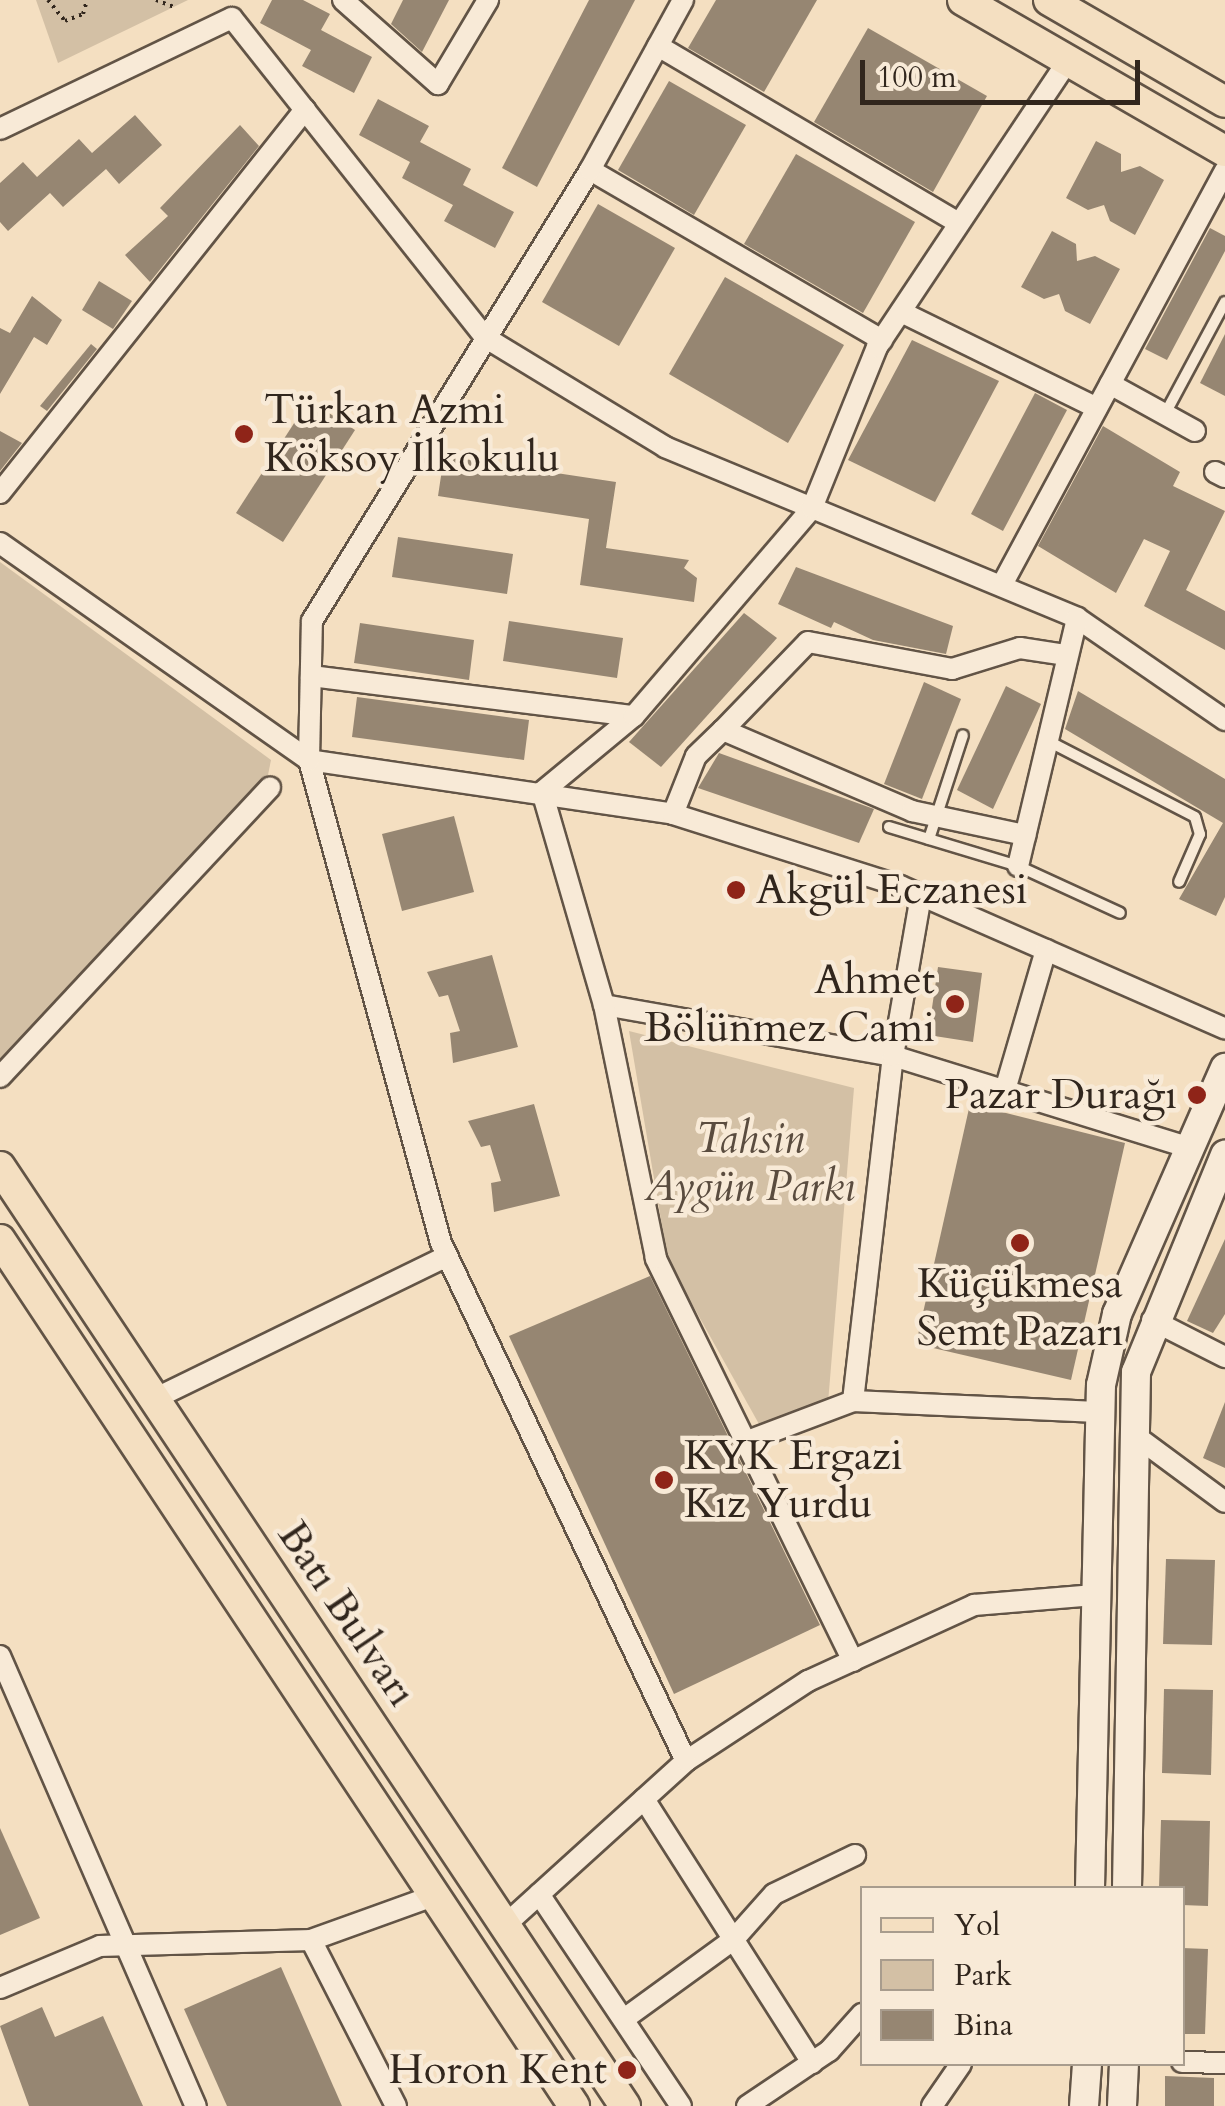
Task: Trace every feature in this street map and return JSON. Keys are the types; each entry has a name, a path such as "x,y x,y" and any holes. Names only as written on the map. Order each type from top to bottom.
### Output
{"main road":[{"path":"963,0 1225,151"},
{"path":"1049,0 1225,102"},
{"path":"1090,1886 1098,1412 1118,1314 1225,1068"},
{"path":"1126,1886 1136,1372 1152,1320 1225,1155"},
{"name":"Batı Bulvarı","path":"0,1167 626,2106"},
{"name":"Batı Bulvarı","path":"0,1240 574,2106"},
{"path":"1084,2106 1087,2066"},
{"path":"1122,2106 1124,2066"}],"street":[{"path":"216,0 486,338 665,447 1004,581 1077,618 1225,720"},
{"path":"343,0 438,84 488,0"},
{"path":"683,0 590,170 312,621 309,760 447,1256 686,1761"},
{"path":"0,129 232,18"},
{"path":"658,46 959,224"},
{"path":"542,792 634,716 812,508 882,340 1068,61"},
{"path":"0,493 305,110"},
{"path":"590,170 882,340"},
{"path":"1004,581 1225,171"},
{"path":"901,312 1098,408"},
{"path":"1110,384 1195,431"},
{"path":"0,542 309,760 673,814 921,895 1225,1029"},
{"path":"1018,866 1077,618"},
{"path":"673,814 696,756 808,642 952,669 1020,648 1066,656"},
{"path":"311,676 634,716"},
{"path":"722,730 935,818 1025,835"},
{"path":"0,1077 270,787"},
{"path":"542,792 604,1005 656,1258 750,1440 853,1661"},
{"path":"853,1401 893,1056 921,895"},
{"path":"1004,1090 1046,950"},
{"path":"604,1005 893,1056 1190,1148"},
{"path":"154,1399 447,1256"},
{"path":"1152,1320 1225,1357"},
{"path":"750,1440 853,1401 1098,1412"},
{"path":"1132,1434 1225,1502"},
{"path":"504,1926 686,1761 853,1661 974,1605 1094,1595"},
{"path":"0,1656 196,2106"},
{"path":"644,1799 812,2063"},
{"path":"624,2018 734,1940 774,1894 856,1855"},
{"path":"539,1894 682,2106"},
{"path":"0,1988 100,1946 311,1940 433,1896"},
{"path":"311,1940 396,2106"},
{"path":"747,2106 812,2063 860,2016"},
{"path":"1185,2062 1225,2063"},
{"path":"932,2106 960,2066"}],"lane":[{"path":"1165,414 1225,302"},
{"path":"928,839 963,735"},
{"path":"1048,741 1196,817 1200,834 1179,882"},
{"path":"889,827 1018,866 1120,913"}],"path":[{"path":"48,0 65,21 83,14 87,0"},
{"path":"156,0 174,7"}],"green space":[{"path":"36,0 188,0 58,63"},
{"path":"0,562 271,760 267,780 0,1059"},
{"name":"Tahsin Aygün Parkı","path":"629,1031 854,1088 828,1403 759,1424 668,1261"}],"building":[{"path":"272,0 303,0 330,14 321,30 372,57 354,93 302,66 311,50 260,23"},
{"path":"403,0 449,0 422,52 391,24"},
{"path":"589,0 635,0 537,187 502,168"},
{"path":"716,0 817,0 764,92 688,48"},
{"path":"868,28 987,96 933,192 814,122"},
{"path":"669,81 746,125 694,215 618,170"},
{"path":"378,99 429,126 420,142 471,169 463,185 514,212 495,248 444,221 453,205 402,178 410,162 359,135"},
{"path":"135,115 162,145 119,184 106,169 63,207 50,193 8,231 0,222 0,183 23,162 37,177 79,139 92,153"},
{"path":"240,125 259,146 150,282 125,255 168,216 160,208"},
{"path":"1096,141 1121,154 1121,172 1140,166 1164,180 1135,235 1110,221 1104,205 1088,210 1066,198"},
{"path":"796,154 915,222 863,313 744,244"},
{"path":"598,204 675,248 619,346 542,302"},
{"path":"1210,228 1225,236 1225,251 1167,360 1145,349"},
{"path":"1052,231 1076,244 1077,261 1095,256 1120,269 1090,324 1065,311 1059,294 1044,299 1021,287"},
{"path":"725,277 844,345 788,443 669,374"},
{"path":"99,281 132,301 113,329 82,310"},
{"path":"32,296 62,320 47,345 34,337 0,394 0,328 10,333"},
{"path":"1225,334 1225,396 1200,383"},
{"path":"912,340 999,381 935,502 848,460"},
{"path":"91,344 97,349 47,411 40,406"},
{"path":"1035,393 1067,410 1003,531 971,514"},
{"path":"309,400 355,430 283,542 236,513"},
{"path":"1103,426 1180,472 1173,486 1225,511 1186,590 1225,611 1225,650 1144,606 1170,551 1144,539 1116,593 1038,546"},
{"path":"0,431 22,443 0,471"},
{"path":"444,456 616,482 606,548 689,560 684,568 697,578 694,602 580,585 589,519 438,496"},
{"path":"398,537 513,554 507,594 392,577"},
{"path":"796,567 953,626 946,654 873,640 834,622 831,628 778,604"},
{"path":"744,613 777,638 661,767 629,742"},
{"path":"509,621 623,638 617,678 503,661"},
{"path":"360,623 474,640 469,680 354,663"},
{"path":"924,682 961,699 922,799 884,784"},
{"path":"1006,686 1041,704 993,809 957,790"},
{"path":"1078,691 1225,779 1225,897 1216,916 1179,899 1223,823 1065,729"},
{"path":"357,697 529,720 524,760 352,737"},
{"path":"719,753 874,809 859,843 698,788"},
{"path":"454,816 474,892 402,911 382,834"},
{"path":"492,955 518,1047 453,1063 450,1033 460,1031 448,995 439,997 427,972"},
{"name":"Ahmet Bölünmez Cami","path":"938,967 982,973 973,1042 928,1035"},
{"path":"534,1104 560,1196 494,1212 491,1183 501,1181 490,1145 481,1147 468,1121"},
{"name":"Küçükmesa Semt Pazarı","path":"970,1104 1125,1143 1071,1380 916,1344"},
{"path":"1225,1239 1225,1314 1213,1333 1187,1321"},
{"name":"KYK Ergazi Kız Yurdu","path":"650,1276 820,1625 674,1694 509,1336"},
{"path":"1225,1402 1225,1468 1203,1458"},
{"path":"1166,1559 1215,1560 1212,1645 1163,1644"},
{"path":"1164,1689 1213,1690 1211,1775 1162,1773"},
{"path":"1161,1820 1210,1821 1208,1906 1185,1905 1185,1886 1159,1886"},
{"path":"0,1828 40,1918 0,1935"},
{"path":"1185,1948 1208,1949 1205,2034 1185,2034"},
{"path":"281,1967 342,2106 227,2106 184,2009"},
{"path":"42,2007 55,2037 103,2016 143,2106 29,2106 0,2026"},
{"path":"1165,2076 1214,2078 1214,2106 1165,2106"}],"place":[{"name":"Türkan Azmi Köksoy İlkokulu","path":"244,434"},
{"name":"Akgül Eczanesi","path":"736,890"},
{"name":"Ahmet Bölünmez Cami","path":"955,1004"},
{"name":"Pazar Durağı","path":"1197,1095"},
{"name":"Küçükmesa Semt Pazarı","path":"1020,1243"},
{"name":"KYK Ergazi Kız Yurdu","path":"664,1480"},
{"name":"Horon Kent","path":"627,2070"}]}
